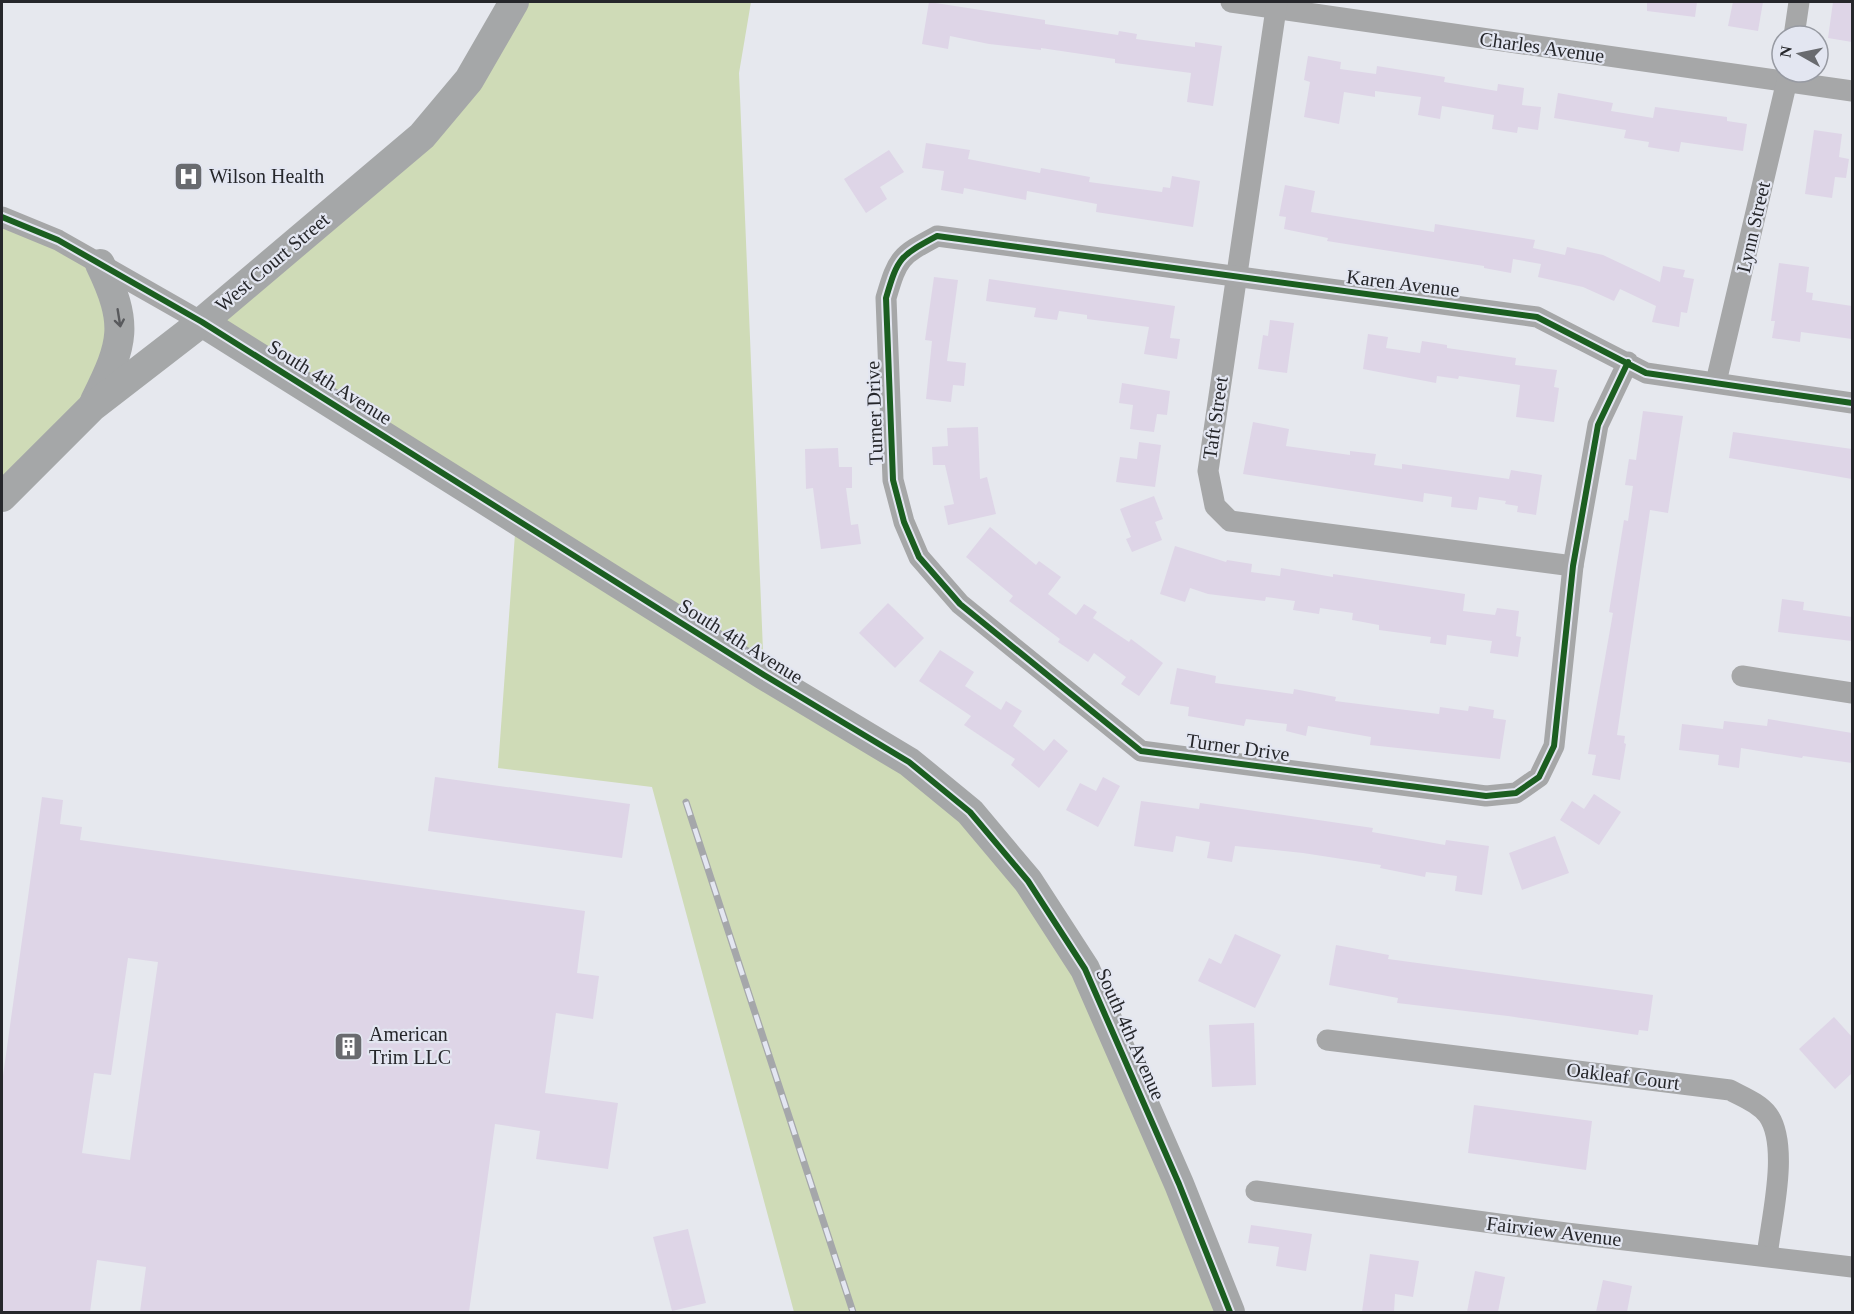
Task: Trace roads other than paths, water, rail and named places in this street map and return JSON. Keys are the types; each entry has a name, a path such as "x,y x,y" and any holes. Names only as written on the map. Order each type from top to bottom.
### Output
{"street":[{"name":"West Court Street","path":"2,497 92,407 202,322 422,136 469,80 514,2"},
{"name":"Charles Avenue","path":"1231,2 1277,5 1770,74"},
{"path":"1796,24 1799,2"},
{"name":"Taft Street","path":"1277,5 1208,471 1215,506 1230,521 1573,566"},
{"name":"Lynn Street","path":"1716,382 1787,84"},
{"name":"Charles Avenue","path":"1820,84 1852,91"},
{"name":"South 4th Avenue","path":"2,217 58,240 202,322 764,675 909,762 969,812 1028,881 1085,969 1179,1184 1230,1312"},
{"name":"Karen Avenue","path":"937,236 1538,317 1647,373 1852,403"},
{"name":"Turner Drive","path":"937,236 906,252 894,272 886,298 893,480 904,522 920,557 960,604 1141,751 1486,796 1516,793 1539,777 1554,746 1573,566 1598,425 1628,362"},
{"path":"92,407 115,360 121,325 115,295 100,264"},
{"path":"1742,676 1852,693"},
{"name":"Oakleaf Court","path":"1327,1040 1730,1089 1753,1102 1768,1116 1778,1138 1778,1164 1767,1256"},
{"name":"Fairview Avenue","path":"1256,1191 1566,1233 1852,1268"}],"railway":[{"path":"686,802 853,1312"}],"place":[{"name":"Wilson Health","path":"188,176"},
{"name":"American Trim LLC","path":"348,1046"}]}
